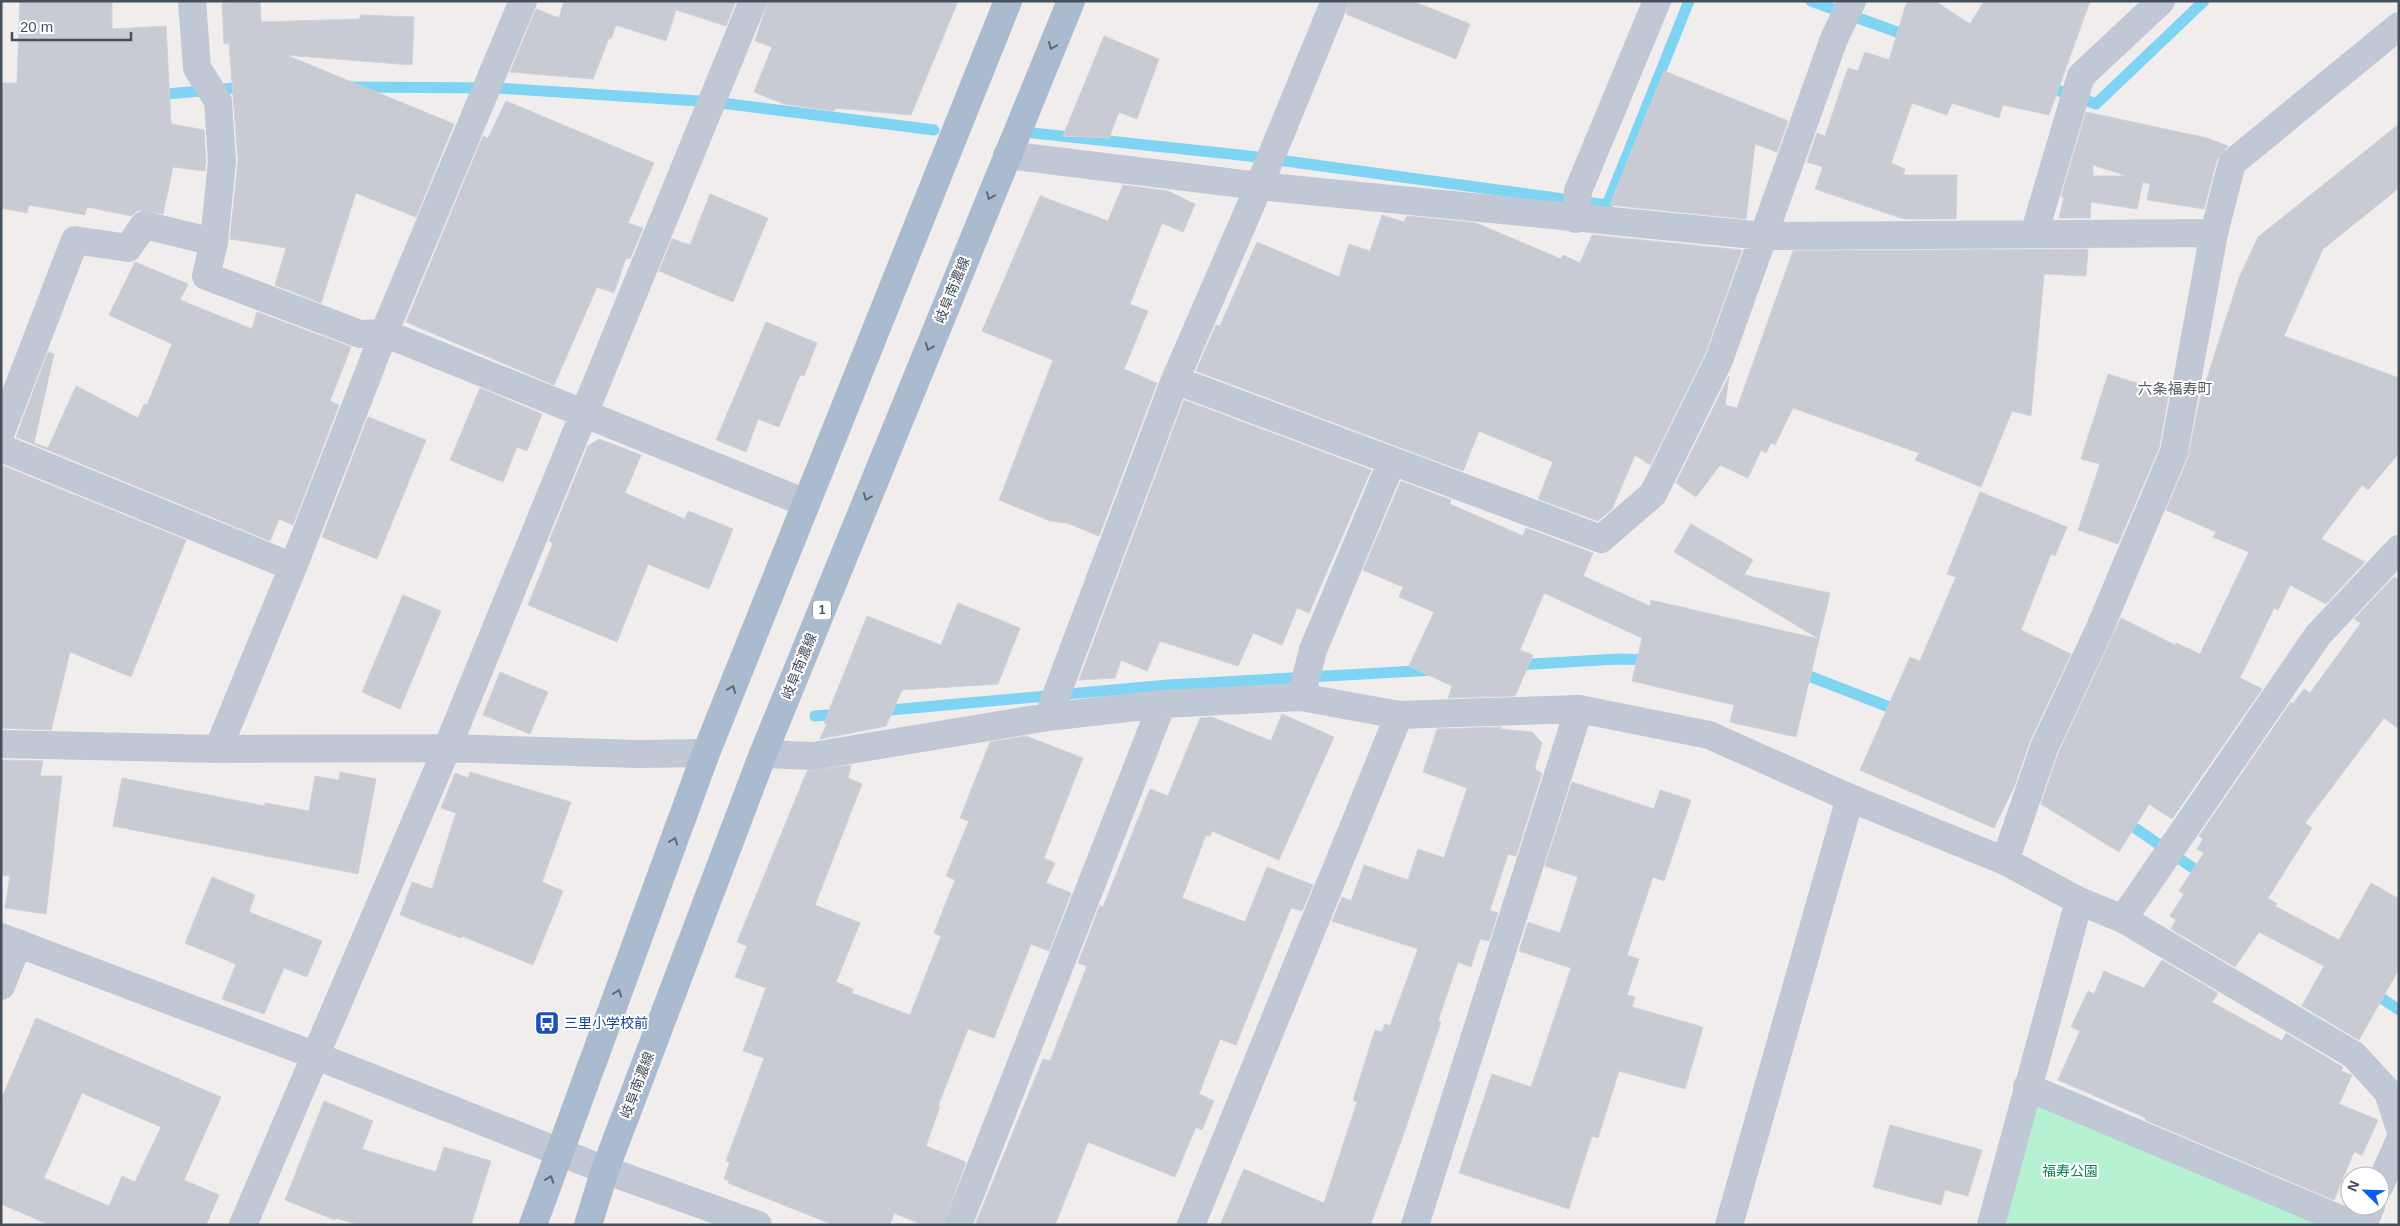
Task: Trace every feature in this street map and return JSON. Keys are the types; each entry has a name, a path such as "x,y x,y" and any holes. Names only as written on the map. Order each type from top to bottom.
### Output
{"main road":[{"path":"534,1225 706,753 1008,1"},
{"name":"岐阜南濃線","path":"588,1225 605,1170 763,754 1071,1"}],"street":[{"path":"192,1 197,68 218,101 222,161 214,242 206,276 360,334 384,333 806,503"},
{"path":"218,749 293,567 384,333 523,1"},
{"path":"243,1225 314,1055 447,748 586,414 753,1"},
{"path":"1048,717 1175,380 1259,186 1335,1"},
{"path":"1576,219 1578,191 1657,1"},
{"path":"1175,380 1601,539 1653,494 1719,360 1834,39 1852,1"},
{"path":"2034,234 2081,76 2161,1"},
{"path":"2005,861 2044,748 2098,630 2174,452 2214,233 2232,163 2399,26"},
{"path":"1007,155 1259,186 1576,219 1764,236 2214,233"},
{"path":"1,432 75,240 128,248 144,225 214,242"},
{"path":"1,448 293,567"},
{"path":"1302,697 1313,650 1392,461"},
{"path":"2123,919 2318,635 2399,549"},
{"path":"763,754 813,756 1048,717 1162,704 1302,697 1399,714 1579,709 1709,735 1850,798 2005,861 2079,901 2123,919 2354,1055 2388,1092 2399,1126"},
{"path":"958,1225 1162,704"},
{"path":"1415,1225 1579,709"},
{"path":"1191,1225 1399,714"},
{"path":"1,744 218,749 447,748 636,754 706,753"},
{"path":"1729,1225 1850,798"},
{"path":"1991,1225 2079,901"},
{"path":"1,986 10,940 314,1055 605,1170 758,1225"},
{"path":"2027,1088 2354,1225"},
{"path":"2388,1166 2399,1142"}],"green space":[{"name":"福寿公園","path":"2033,1097 2340,1225 2001,1225"}],"building":[{"path":"20,1 112,1 112,29 166,26 171,124 204,130 206,161 205,171 173,167 163,214 139,210 131,216 87,207 85,215 29,205 27,213 1,208 1,83 17,83"},
{"path":"260,1 261,22 360,19 360,15 414,17 412,65 286,55 454,124 416,217 356,193 321,303 275,285 286,248 230,239 238,160 229,43 224,44 222,3"},
{"path":"564,1 736,1 726,26 676,10 666,41 616,25 593,79 510,72 536,9 559,18"},
{"path":"768,1 958,1 911,115 835,108 834,111 784,104 754,92 772,47 755,41"},
{"path":"1350,1 1412,1 1470,24 1456,59 1346,14"},
{"path":"1907,1 1935,1 1970,24 1984,1 2090,1 2049,115 2003,105 1999,118 1952,103 1947,115 1912,103 1891,163 1905,169 1903,175 1957,175 1956,219 1904,219 1815,189 1823,167 1807,162 1817,133 1825,136 1848,68 1858,71 1865,52 1889,60"},
{"path":"1104,36 1159,59 1137,119 1119,112 1109,138 1063,136"},
{"path":"1664,71 1788,121 1777,152 1755,144 1746,219 1610,205"},
{"path":"506,101 654,163 628,223 643,228 630,259 626,258 614,293 597,287 554,385 406,322 483,136 488,138"},
{"path":"2086,112 2207,138 2228,146 2217,159 2204,209 2147,200 2150,184 2143,182 2137,209 2091,202 2090,218 2059,218 2064,197 2061,197","holes":["2093,165 2127,176 2093,176"]},
{"path":"2399,124 2399,188 2323,249 2284,336 2399,378 2399,453 2368,490 2362,485 2321,539 2365,562 2326,604 2290,585 2278,610 2274,608 2240,678 2262,689 2172,819 2149,804 2119,852 2041,804 2058,754 2121,618 2175,645 2176,643 2200,654 2249,552 2213,537 2216,532 2166,510 2188,458 2199,403 2239,278 2258,237"},
{"path":"1123,185 1168,191 1195,204 1183,232 1162,223 1130,304 1148,311 1124,369 1157,383 1099,536 1067,523 1050,521 999,500 1053,360 982,331 1040,196 1108,221"},
{"path":"710,194 768,218 733,302 659,271 672,239 690,245"},
{"path":"1382,215 1404,222 1407,216 1476,223 1561,259 1563,255 1580,263 1592,235 1742,250 1705,354 1650,465 1635,455 1612,509 1598,521 1538,499 1553,462 1479,431 1463,471 1196,371 1216,325 1220,326 1257,242 1339,277 1349,244 1370,251"},
{"path":"2088,249 2086,276 2044,274 2031,416 2012,411 1981,487 1915,460 1919,453 1793,408 1775,445 1771,443 1766,453 1761,450 1748,478 1720,465 1696,497 1676,483 1729,376 1725,405 1737,408 1793,251"},
{"path":"135,262 188,284 180,300 252,329 257,312 351,347 330,401 339,405 293,525 279,519 270,541 16,437 48,352 54,354 34,443 48,448 76,386 138,418 144,404 147,405 172,344 109,315"},
{"path":"766,322 817,343 804,376 800,375 779,427 758,419 746,452 716,440"},
{"path":"2108,374 2169,393 2159,448 2118,544 2078,530 2100,464 2081,459"},
{"path":"480,388 542,414 527,451 517,447 503,482 450,460"},
{"path":"1184,400 1371,470 1309,613 1297,608 1282,645 1253,633 1238,666 1160,641 1147,671 1121,660 1115,678 1079,680"},
{"path":"368,417 426,440 377,559 322,537"},
{"path":"599,439 641,455 625,493 685,519 688,511 733,529 709,589 648,564 617,642 528,605 553,543 549,541 588,446"},
{"path":"1,465 186,540 131,677 70,652 51,730 1,728"},
{"path":"1401,481 1451,500 1450,504 1523,536 1526,528 1593,553 1583,576 1650,606 1651,600 1819,639 1796,737 1730,722 1734,705 1632,681 1642,638 1544,593 1520,650 1533,655 1515,696 1448,698 1452,686 1409,666 1434,612 1399,597 1403,587 1363,570"},
{"path":"1980,492 2067,527 2055,556 2051,554 2021,630 2071,654 2030,741 2014,787 1994,828 1860,770 1910,657 1920,661 1956,577 1947,574"},
{"path":"1691,524 1753,560 1744,575 1830,593 1819,639 1674,552"},
{"path":"2394,577 2399,580 2399,729 2384,718 2305,823 2312,828 2268,898 2277,904 2275,906 2339,940 2371,883 2399,899 2399,969 2359,1040 2302,1006 2324,966 2259,932 2235,967 2171,929 2176,920 2170,916 2184,894 2179,891 2204,853 2197,849 2203,839 2199,836 2291,702 2293,704 2304,689 2310,693 2361,623 2354,619"},
{"path":"403,595 441,611 400,709 362,692"},
{"path":"958,603 1020,628 998,684 902,690 886,726 820,739 827,724 824,723 867,616 941,645"},
{"path":"500,672 548,692 530,734 483,715"},
{"path":"1282,714 1334,737 1279,860 1212,831 1210,836 1206,835 1182,898 1245,922 1267,867 1313,885 1302,911 1291,908 1236,1045 1220,1039 1199,1094 1214,1101 1202,1130 1196,1127 1175,1177 1088,1142 1055,1225 975,1225 1043,1059 1050,1061 1087,966 1078,963 1100,905 1103,907 1150,789 1168,796 1200,718 1212,717 1271,741"},
{"path":"1501,727 1500,729 1532,732 1542,743 1535,768 1542,773 1516,856 1508,854 1490,910 1498,913 1489,941 1480,939 1471,967 1458,962 1438,1021 1441,1022 1404,1133 1371,1223 1375,1225 1220,1225 1244,1169 1324,1203 1357,1102 1353,1100 1375,1030 1382,1032 1385,1024 1390,1026 1418,949 1332,921 1342,897 1351,901 1364,865 1408,880 1418,849 1444,858 1467,788 1423,772 1437,729"},
{"path":"1026,736 1083,758 1044,858 1055,863 1046,883 1071,893 1049,951 1031,944 994,1038 968,1029 938,1106 940,1106 926,1146 966,1162 943,1225 923,1225 894,1213 890,1225 834,1225 728,1183 729,1181 724,1179 730,1162 726,1161 764,1058 743,1051 766,988 735,977 747,946 737,942 807,771 851,765 848,778 862,784 815,905 860,923 836,982 853,989 852,993 910,1015 941,936 934,933 955,880 946,876 969,821 960,818 990,742"},
{"path":"1,760 43,761 40,776 62,776 46,914 5,908 10,876 1,875"},
{"path":"340,772 376,779 358,874 113,826 122,778 265,806 265,803 309,811 315,776 339,780"},
{"path":"470,772 571,802 542,882 563,891 533,965 462,936 461,938 400,915 412,882 432,889 456,813 441,808 455,773 468,778"},
{"path":"1572,782 1654,809 1660,790 1691,800 1664,881 1653,877 1627,955 1639,959 1627,995 1635,997 1632,1007 1703,1027 1685,1089 1619,1071 1598,1138 1592,1136 1569,1209 1459,1173 1492,1074 1531,1087 1571,968 1519,951 1528,922 1560,933 1578,877 1545,866"},
{"path":"212,877 255,895 249,912 322,941 307,977 284,968 264,1014 222,999 236,964 185,943"},
{"path":"2162,960 2218,993 2212,1002 2282,1041 2286,1033 2343,1067 2341,1071 2352,1075 2339,1104 2378,1120 2362,1155 2354,1152 2348,1166 2340,1166 2340,1186 2334,1200 2145,1120 2146,1118 2058,1080 2080,1031 2071,1027 2088,991 2094,994 2104,971 2144,988"},
{"path":"36,1018 221,1097 184,1180 219,1195 206,1225 50,1225 1,1204 1,1100","holes":["82,1093 161,1127 135,1182 122,1176 109,1206 44,1178"]},
{"path":"324,1101 373,1121 362,1149 436,1172 444,1147 491,1161 471,1225 360,1225 336,1218 335,1220 285,1200"},
{"path":"1890,1125 1982,1150 1968,1196 1945,1190 1941,1205 1873,1187"}],"waterway":[{"path":"1033,133 1249,156 1607,205 1689,1"},
{"path":"1811,1 1911,37"},
{"path":"2043,85 2096,104 2204,1"},
{"path":"155,95 246,87"},
{"path":"349,87 498,88 714,102 934,130"},
{"path":"1515,665 1618,659 1652,660"},
{"path":"879,711 1168,685 1434,670"},
{"path":"1796,671 1902,712"},
{"path":"815,716 841,714"},
{"path":"2122,819 2206,877"},
{"path":"2371,991 2399,1010"}],"place":[{"name":"三里小学校前","path":"547,1023"}],"district":[{"name":"六条福寿町","path":"2175,388"}]}
